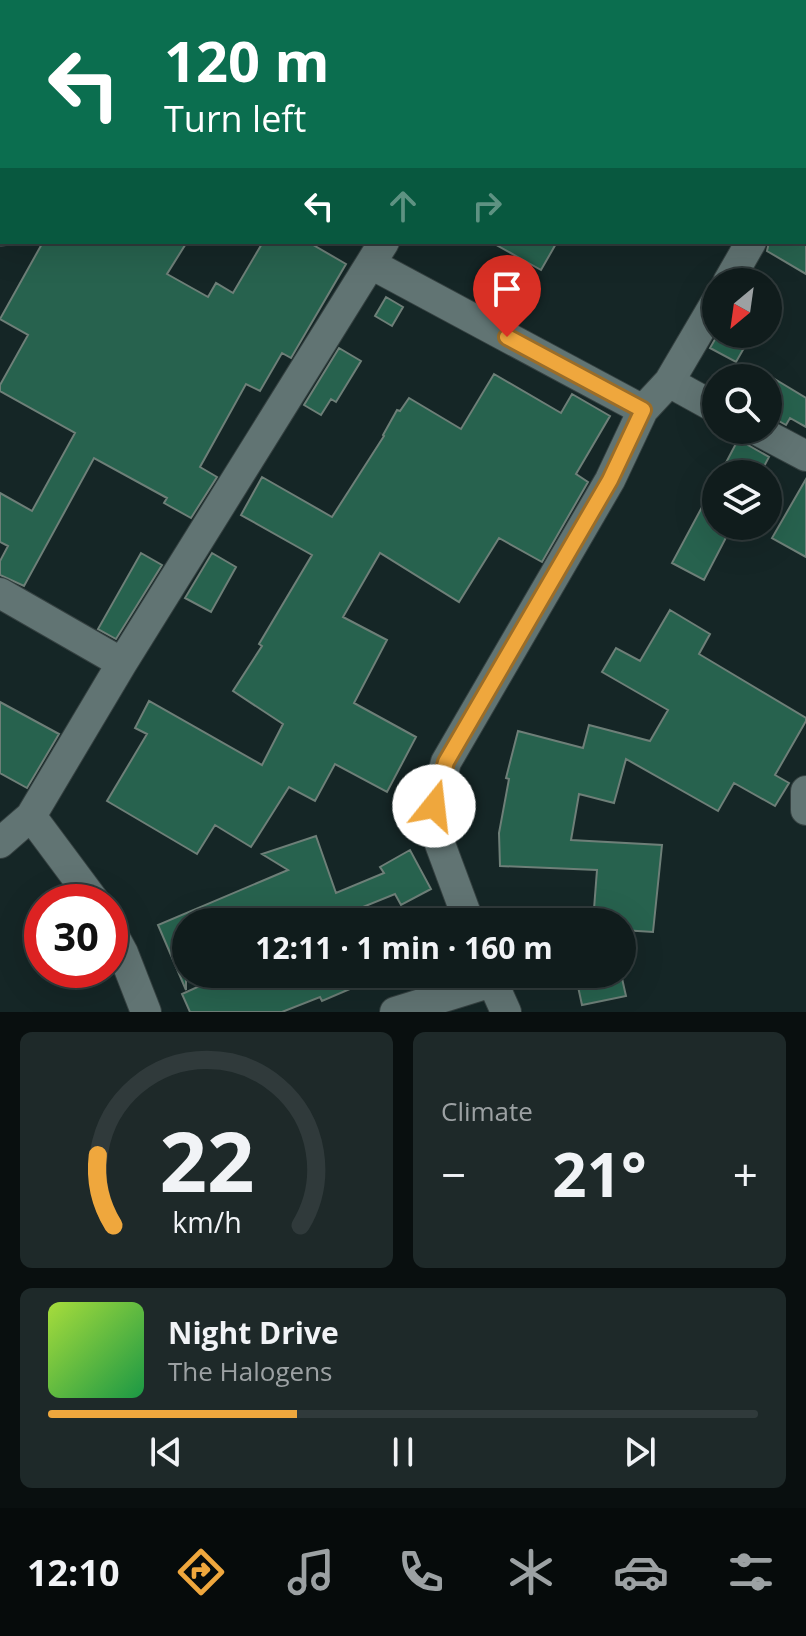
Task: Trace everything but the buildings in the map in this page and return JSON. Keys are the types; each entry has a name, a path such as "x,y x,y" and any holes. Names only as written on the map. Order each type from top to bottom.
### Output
{"street":[{"path":"736,268 750,244"},
{"path":"0,843 31,816 122,663 377,253 643,410"},
{"path":"464,908 440,844 434,806 446,762 610,480 643,410 669,382 702,326"},
{"path":"669,382 702,400"},
{"path":"782,443 806,456"},
{"path":"0,593 122,663"},
{"path":"806,791 806,810"},
{"path":"31,816 82,884"},
{"path":"128,966 146,1012"},
{"path":"395,1012 462,988"},
{"path":"495,988 506,1012"}],"route":[{"path":"434,806 446,762 610,480 643,410 507,337"}]}
